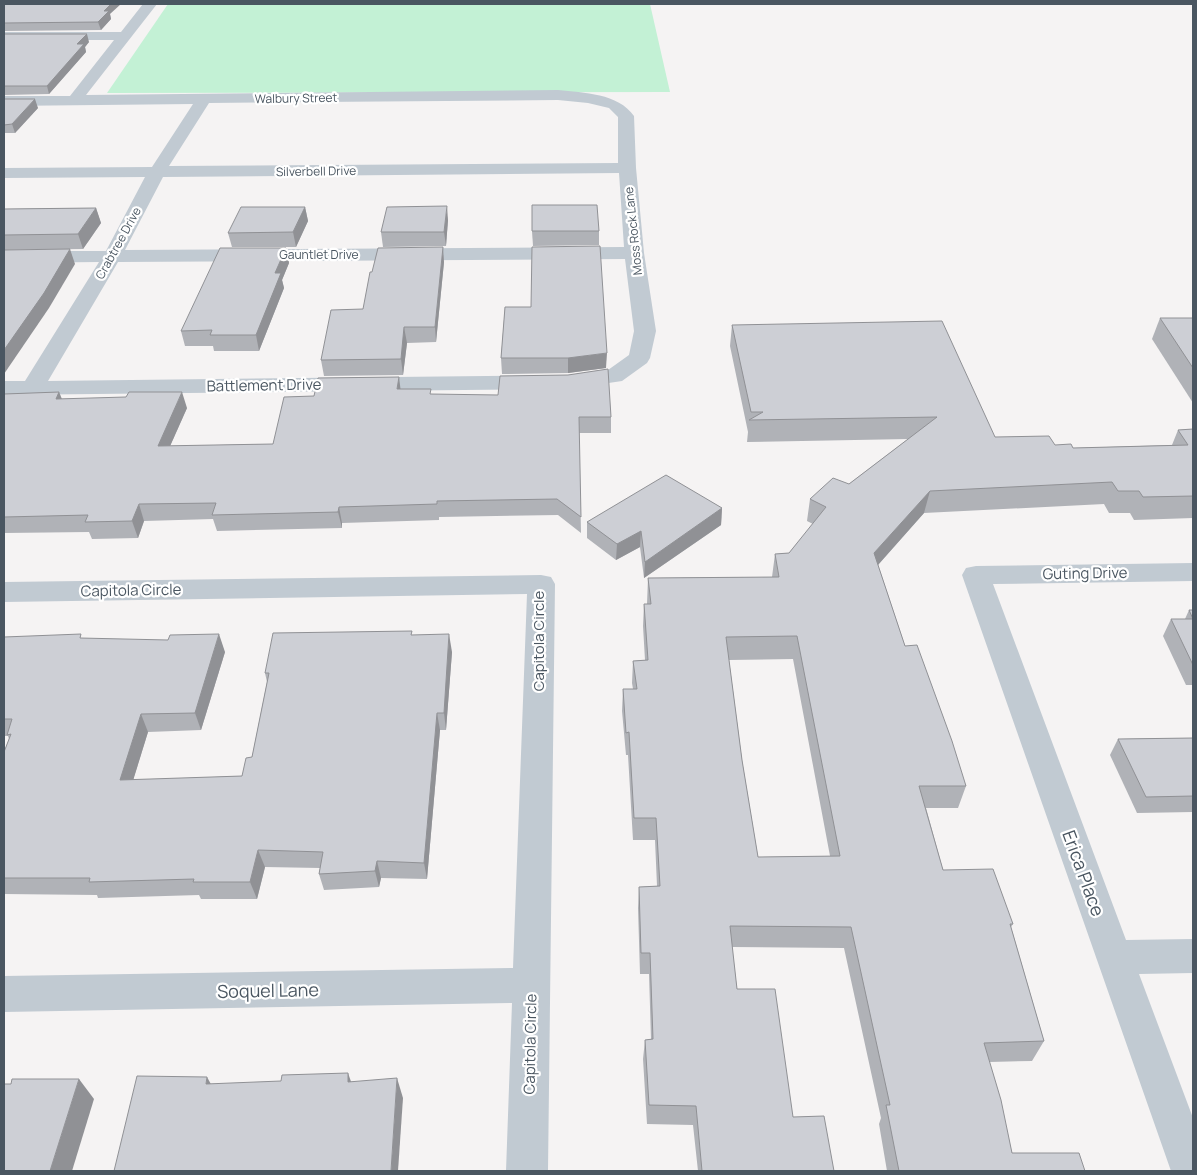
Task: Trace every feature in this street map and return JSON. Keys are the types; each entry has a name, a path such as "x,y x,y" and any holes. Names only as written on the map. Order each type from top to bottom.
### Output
{"street":[{"path":"75,99 150,4"},
{"path":"4,36 124,36"},
{"name":"Walbury Street","path":"4,100 558,95 589,98"},
{"name":"Moss Rock Lane","path":"589,98 615,105 626,116 627,168 634,253 645,330 639,358 614,376"},
{"name":"Crabtree Drive","path":"32,388 113,255 156,172 204,99"},
{"name":"Silverbell Drive","path":"4,173 627,168"},
{"name":"Gauntlet Drive","path":"4,257 634,253"},
{"name":"Battlement Drive","path":"4,388 568,382 614,376"},
{"name":"Guting Drive","path":"976,575 1193,572"},
{"name":"Erica Place","path":"976,575 1192,1171"},
{"name":"Capitola Circle","path":"4,592 541,584 527,1171"},
{"path":"1114,957 1193,956"},
{"name":"Soquel Lane","path":"4,994 532,985"}],"green space":[{"path":"168,4 650,4 670,92 107,93"}],"building":[{"path":"4,4 111,4 104,11 109,11 98,22 4,23"},
{"path":"4,34 87,34 77,44 84,44 47,86 4,86"},
{"path":"4,99 35,99 12,124 4,125"},
{"path":"532,205 597,205 599,231 532,231"},
{"path":"447,206 444,232 381,232 387,207"},
{"path":"241,207 305,207 293,232 228,233"},
{"path":"96,208 78,234 4,235 4,209"},
{"path":"600,246 607,353 568,358 501,358 505,307 531,307 532,247"},
{"path":"443,247 435,327 404,327 401,359 321,360 331,310 363,309 370,272 372,272 378,248"},
{"path":"220,248 286,248 275,273 281,273 256,335 210,335 212,330 181,331"},
{"path":"70,249 44,293 4,350 4,250"},
{"path":"1160,318 1193,318 1193,368"},
{"path":"942,321 995,437 1049,436 1055,445 1071,444 1073,448 1188,445 1178,430 1193,429 1193,496 1143,497 1139,491 1118,491 1112,482 930,491 874,553 905,646 917,645 952,741 966,786 919,786 943,870 993,869 1013,924 1010,924 1044,1041 984,1043 1001,1100 1012,1153 1079,1153 1085,1171 899,1171 886,1105 890,1105 851,927 730,926 737,989 775,989 793,1117 824,1116 834,1171 702,1171 696,1106 649,1105 645,1040 653,1039 650,953 641,953 639,887 660,886 656,818 634,818 629,732 626,733 623,689 637,689 633,661 648,660 644,604 651,604 648,578 779,577 775,554 789,553 826,507 810,499 833,478 849,484 937,417 749,420 763,412 751,412 732,325","holes":["797,636 840,856 758,857 742,760 726,637"]},
{"path":"608,369 611,417 579,417 581,517 557,499 437,501 437,504 339,507 338,512 212,515 216,503 139,504 132,521 85,522 88,515 4,517 4,394 59,392 56,399 126,397 129,392 182,392 158,446 273,444 284,397 314,396 318,378 399,377 397,389 431,389 430,394 498,395 500,376 568,375"},
{"path":"666,475 722,508 645,562 641,531 617,544 587,522"},
{"path":"1189,610 1193,610 1193,619"},
{"path":"1171,619 1193,619 1193,665"},
{"path":"412,631 411,635 449,634 444,713 437,713 424,863 377,861 375,871 319,874 323,852 258,850 250,882 193,882 194,879 89,882 90,878 4,878 4,752 11,734 7,735 12,719 4,719 4,637 81,634 80,638 168,640 170,635 219,634 195,713 141,714 120,780 242,776 246,758 252,757 269,673 265,673 273,633"},
{"path":"1193,738 1193,796 1146,797 1118,739"},
{"path":"348,1073 348,1082 397,1078 391,1171 114,1171 137,1076 207,1077 206,1084 281,1081 282,1075"},
{"path":"12,1079 79,1079 50,1171 4,1171 4,1084 11,1084"}]}
